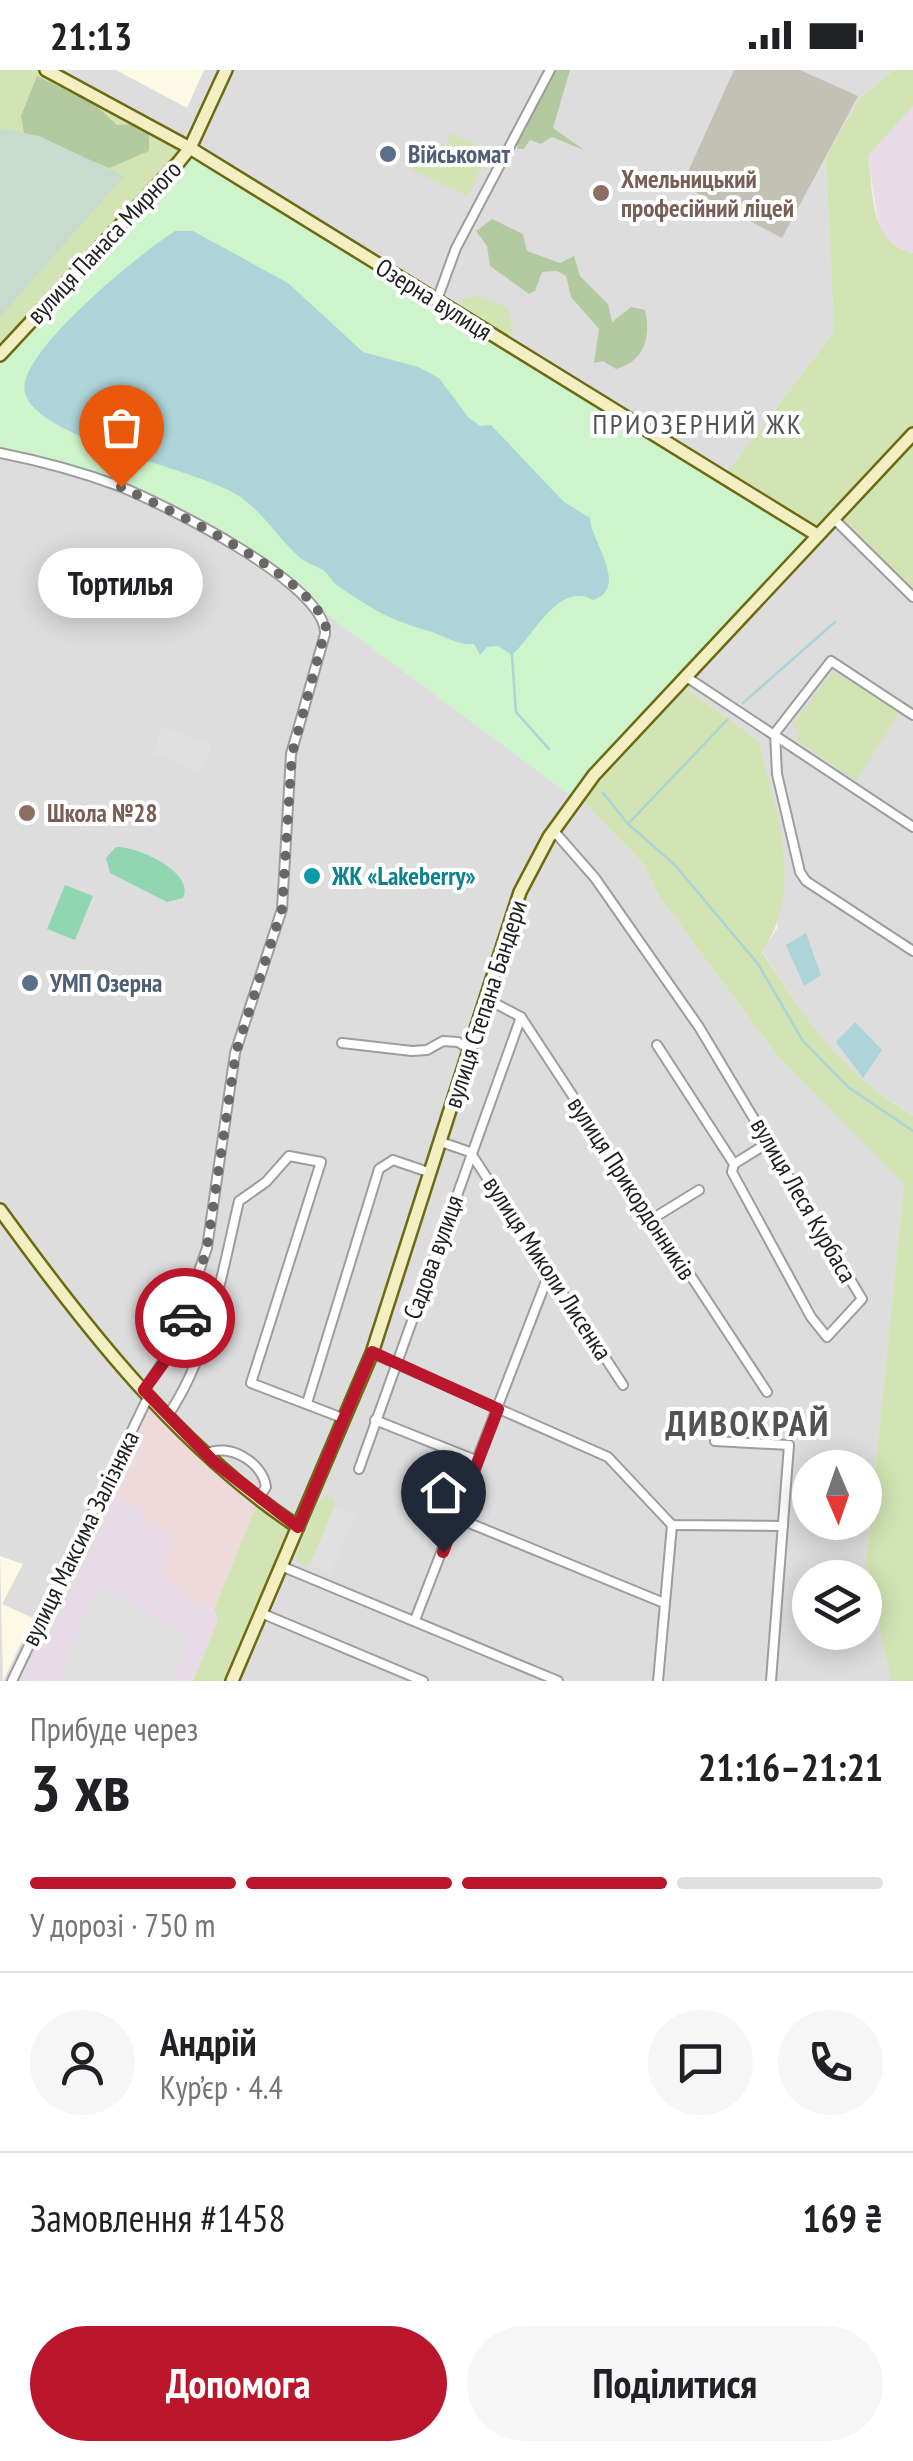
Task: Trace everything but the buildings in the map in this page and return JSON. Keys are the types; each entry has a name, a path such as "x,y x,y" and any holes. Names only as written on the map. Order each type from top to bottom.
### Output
{"main road":[{"name":"Озерна вулиця","path":"46,70 190,148 817,535"},
{"name":"вулиця Панаса Мирного","path":"0,355 190,148 226,70"},
{"name":"вулиця Степана Бандери","path":"232,1681 372,1352 520,892 553,830 594,775 913,434"},
{"path":"0,1210 168,1416 258,1499 298,1527"}],"street":[{"path":"437,300 456,248 550,70"},
{"name":"вулиця Максима Залізняка","path":"0,452 121,487 207,529 303,593 318,607 326,628 292,754 282,909 236,1052 207,1248 172,1348 146,1392 12,1681"},
{"path":"834,518 913,596"},
{"path":"913,716 831,661 776,733 777,774 800,872 806,882 913,951"},
{"path":"688,678 913,827"},
{"name":"вулиця Леся Курбаса","path":"553,830 605,894 772,1141 862,1299 828,1337 811,1316 732,1172 734,1164 657,1045"},
{"name":"вулиця Прикордонників","path":"486,998 522,1017 767,1392"},
{"name":"Садова вулиця","path":"358,1469 522,1017"},
{"path":"342,1044 412,1051 426,1050 444,1041 458,1042 469,1049"},
{"path":"734,1164 772,1141"},
{"path":"441,1142 470,1152"},
{"name":"вулиця Миколи Лисенка","path":"470,1152 624,1385"},
{"name":"вулиця Максима Залізняка","path":"168,1416 190,1371 223,1278 239,1201 266,1182 289,1156 320,1162 251,1383 307,1403"},
{"path":"346,1420 307,1403 379,1169 393,1160 430,1173"},
{"path":"652,1219 698,1190"},
{"path":"415,1620 550,1271"},
{"path":"372,1352 608,1458 672,1525 783,1526"},
{"path":"375,1420 478,1461"},
{"path":"716,1441 789,1445 772,1681"},
{"path":"206,1454 214,1450 235,1452 261,1473 266,1487 258,1499"},
{"path":"456,1518 664,1603"},
{"path":"658,1681 672,1525"},
{"path":"281,1566 558,1681"},
{"path":"261,1613 423,1681"},
{"path":"392,1681 396,1670"}],"shaded area":[{"path":"52,70 223,70 189,143"},
{"path":"116,70 204,70 187,108"},
{"path":"230,70 894,70 859,99 826,157 834,332 725,475 194,146"},
{"path":"734,70 800,70 858,96 782,238 682,185"},
{"path":"913,106 913,253 898,250 880,233 868,156"},
{"path":"0,456 119,490 205,532 325,613 573,797 517,890 369,1352 297,1523 215,1459 151,1393 0,1205"},
{"path":"837,518 913,594 913,1116 853,1076 811,1027 762,951 778,928 759,741 684,687"},
{"path":"163,726 212,745 201,772 153,753"},
{"path":"580,798 644,865 659,896 778,1057 904,1184 877,1450 792,1450 792,1540 868,1540 866,1560 792,1560 792,1650 882,1650 882,1638 891,1681 236,1681 349,1421 523,893 551,838"},
{"path":"0,1216 150,1401 16,1681 0,1681"},
{"path":"150,1401 258,1502 214,1609 190,1600 159,1573 174,1537 145,1524 106,1491"},
{"path":"106,1491 143,1509 145,1524 175,1537 160,1574 190,1600 214,1609 218,1619 193,1681 16,1681"},
{"path":"335,1505 356,1515 330,1574 310,1564"},
{"path":"0,1556 23,1564 2,1604 33,1618 3,1681"},
{"path":"100,1587 190,1637 171,1681 57,1681"}],"green space":[{"path":"0,70 40,70 185,149 0,351"},
{"path":"555,70 570,70 553,128 584,150 552,137 541,144 530,140 524,149 518,149 517,143"},
{"path":"894,70 913,70 913,106 868,156 873,201 881,228 899,248 913,253 913,429 817,531 725,475 834,332 826,157 859,99"},
{"path":"37,76 94,104 117,125 137,124 149,132 149,151 109,168 24,133 21,116"},
{"path":"0,131 39,136 124,176 0,317"},
{"path":"451,133 489,151 468,196 409,169 416,153 437,162"},
{"path":"191,152 812,536 573,797 325,613 291,581 177,510 0,446 0,361"},
{"path":"492,219 523,234 527,251 560,263 574,256 580,276 608,304 612,322 631,307 645,310 646,338 640,354 616,369 603,361 594,363 599,329 571,297 566,276 557,271 542,272 535,291 529,294 490,266 487,246 476,231"},
{"path":"476,295 508,308 513,336 508,338 461,309 463,299"},
{"path":"913,438 913,594 837,518"},
{"path":"833,671 900,712 856,781 797,740 800,732 792,725"},
{"path":"684,687 759,741 779,821 785,875 775,927 762,952 827,1044 864,1081 913,1116 913,1681 891,1681 882,1638 882,1560 866,1560 868,1540 882,1540 882,1450 877,1450 904,1184 778,1057 659,896 644,865 580,798"},
{"path":"116,847 150,856 173,870 181,879 183,898 167,902 110,873 106,858"},
{"path":"65,885 93,896 75,940 47,929"},
{"path":"326,1496 333,1498 335,1505 312,1562 302,1566 296,1557 317,1504"},
{"path":"258,1502 294,1528 230,1681 193,1681 218,1619 214,1609"}],"water":[{"path":"175,231 193,231 288,283 363,352 418,367 439,378 468,417 480,426 491,425 564,502 590,518 609,575 604,594 593,600 569,598 558,604 512,655 498,646 487,647 480,655 474,644 394,619 351,595 323,570 300,558 239,496 87,439 36,410 25,393 27,376 39,354 84,305"},
{"path":"806,933 821,975 804,986 786,945"},
{"path":"855,1022 882,1050 863,1078 836,1042"}],"waterway":[{"path":"743,703 835,622"},
{"path":"512,655 516,712 549,749"},
{"path":"629,823 728,719"},
{"path":"603,793 628,824 675,865 758,964 803,1041 848,1087 913,1131"}],"way so far":[{"path":"121,487 207,529 270,570 318,607 326,628 292,754 288,863 282,909 269,957 246,1009 207,1248 185,1318"}],"place":[{"name":"Військомат","path":"388,154"},
{"name":"Хмельницький професійний ліцей","path":"601,193"},
{"name":"Тортилья","path":"121,487"},
{"name":"Школа №28","path":"27,813"},
{"name":"ЖК «Lakeberry»","path":"312,876"},
{"name":"УМП Озерна","path":"30,983"}],"district":[{"name":"ПРИОЗЕРНИЙ ЖК","path":"698,423"},
{"name":"ДИВОКРАЙ","path":"748,1423"}],"route":[{"path":"185,1318 167,1358 144,1390 213,1461 298,1527 372,1352 498,1409 443,1552"}]}
